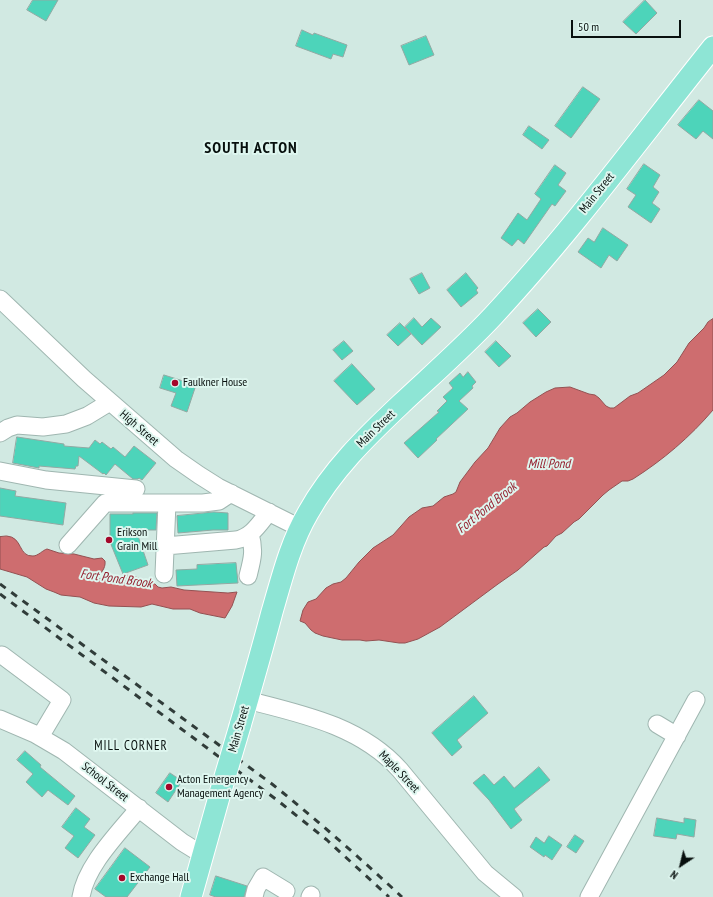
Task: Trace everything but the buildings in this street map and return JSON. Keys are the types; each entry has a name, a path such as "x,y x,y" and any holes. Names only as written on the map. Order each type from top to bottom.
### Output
{"main road":[{"name":"Main Street","path":"191,897 288,557 300,528 319,495 332,476 375,428 472,338 520,286 595,196 713,47"}],"street":[{"name":"High Street","path":"0,299 84,379 176,459 205,480 300,528"},
{"path":"0,433 17,425 43,427 66,424 87,416 110,402"},
{"path":"0,471 46,480 136,489"},
{"path":"68,545 105,502 203,503 224,499 231,493"},
{"path":"164,574 167,503"},
{"path":"165,546 243,539 250,534 269,512"},
{"path":"248,576 253,555 253,546 250,534"},
{"path":"2,655 62,700 40,737"},
{"name":"Maple Street","path":"248,700 302,715 334,726 353,734 374,746 394,763 485,872 514,897"},
{"path":"589,897 696,700"},
{"name":"School Street","path":"0,720 40,737 69,755 182,842 203,855"},
{"path":"657,724 677,736"},
{"path":"81,897 84,884 104,850 139,808"},
{"path":"254,897 256,889 263,877 286,891"}],"water":[{"name":"Mill Pond","path":"713,319 713,410 695,430 665,456 633,479 622,481 609,490 579,519 556,536 547,546 518,570 440,627 418,639 405,643 379,640 342,640 315,633 305,623 300,621 303,610 308,602 316,599 326,588 341,582 346,578 373,548 393,535 409,517 422,508 433,506 444,497 456,492 460,482 488,448 500,428 510,417 530,402 555,388 570,387 595,395 606,406 614,408 630,396 638,393 664,375 677,362 689,343 708,322"},
{"name":"Fort Pond Brook","path":"7,536 16,540 22,550 28,555 35,556 47,549 59,553 74,554 94,559 102,558 105,561 105,566 95,579 129,575 162,588 171,587 184,590 228,593 237,592 232,606 225,618 200,613 190,609 173,609 152,604 141,607 109,606 94,603 80,597 61,595 46,589 27,577 0,569 0,537"}],"railway":[{"path":"0,584 272,784 338,839 402,897"},
{"path":"0,594 277,800 327,840 389,897"}],"place":[{"name":"Faulkner House","path":"175,383"},
{"name":"Erikson Grain Mill","path":"109,540"},
{"name":"Acton Emergency Management Agency","path":"169,787"},
{"name":"Exchange Hall","path":"122,878"}],"district":[{"name":"SOUTH ACTON","path":"251,148"},
{"name":"MILL CORNER","path":"131,746"}]}
